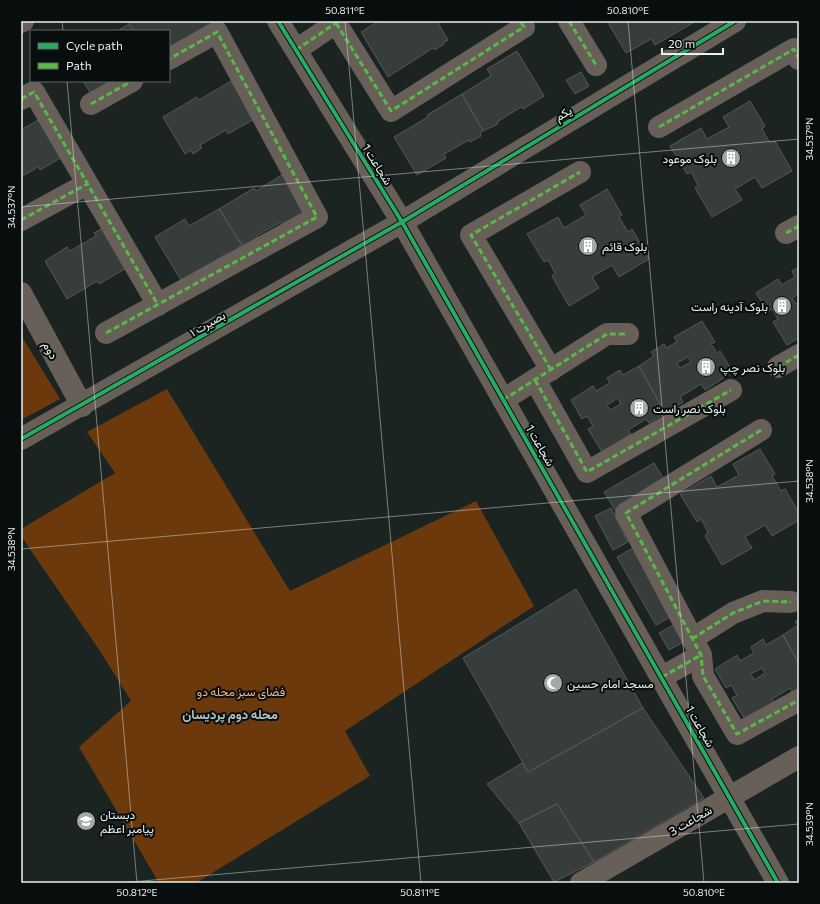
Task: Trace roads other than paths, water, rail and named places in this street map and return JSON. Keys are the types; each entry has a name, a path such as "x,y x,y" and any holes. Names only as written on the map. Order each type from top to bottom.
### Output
{"street":[{"name":"شجاعت 1","path":"278,21 402,222 778,883"},
{"path":"296,50 335,22 392,111 524,28 520,21"},
{"path":"569,21 596,65"},
{"name":"یکم","path":"402,222 735,21"},
{"path":"106,333 317,217 217,32 170,59"},
{"path":"659,127 794,49 799,58"},
{"path":"91,104 130,82"},
{"path":"21,99 34,92 158,305"},
{"path":"580,172 471,235 543,375 587,472 731,390"},
{"path":"21,220 87,184"},
{"name":"بصیرت ۱","path":"21,439 82,406 402,222"},
{"name":"دوم","path":"21,293 82,406"},
{"path":"503,400 607,334 628,334"},
{"path":"778,367 799,355"},
{"path":"761,430 626,513 696,647 703,676 737,734 799,700"},
{"path":"662,677 733,613 763,601 790,602"},
{"name":"شجاعت 3","path":"581,883 799,757"}],"place":[{"name":"بلوک موعود","path":"731,158"},
{"name":"بلوک قائم","path":"588,246"},
{"name":"بلوک آدینه راست","path":"782,306"},
{"name":"بلوک نصر چپ","path":"706,367"},
{"name":"بلوک نصر راست","path":"639,408"},
{"name":"مسجد امام حسین","path":"553,683"},
{"name":"دبستان پیامبر ا‌عظم","path":"86,821"}],"district":[{"name":"محله دوم پردیسان","path":"230,714"}],"park label":[{"name":"فضای سبز محله دو","path":"241,691"}]}
